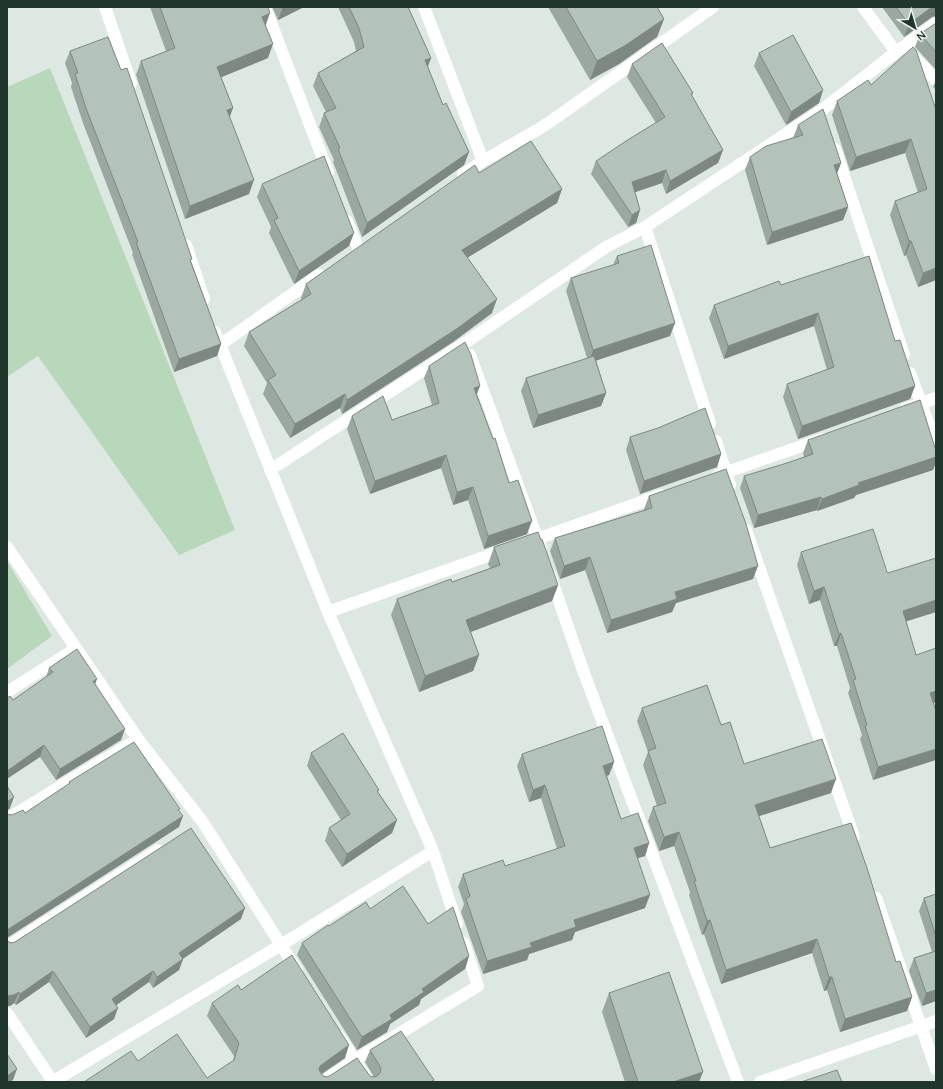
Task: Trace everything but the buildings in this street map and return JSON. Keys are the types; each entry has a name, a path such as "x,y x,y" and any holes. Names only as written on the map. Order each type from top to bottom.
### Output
{"street":[{"path":"105,7 135,97"},
{"path":"265,7 332,182"},
{"path":"424,7 483,161"},
{"path":"452,183 483,161 544,126 713,7"},
{"path":"863,7 900,49 936,80"},
{"path":"270,470 606,247 645,227 822,110 936,23"},
{"path":"822,110 827,125"},
{"path":"832,140 921,404 936,444"},
{"path":"344,211 354,250 370,239"},
{"path":"645,227 734,494"},
{"path":"181,232 207,307"},
{"path":"220,345 326,270"},
{"path":"212,322 328,612 433,851 478,986 355,1060 322,1082"},
{"path":"465,342 538,538 584,672 738,1082"},
{"path":"891,414 936,398"},
{"path":"703,480 831,435"},
{"path":"328,612 673,491"},
{"path":"741,516 858,848"},
{"path":"7,548 138,739 202,821 302,977"},
{"path":"7,692 75,649"},
{"path":"7,819 138,739"},
{"path":"189,830 202,821"},
{"path":"7,947 170,842"},
{"path":"7,1014 52,1082 281,945 433,851"},
{"path":"871,886 936,1069"},
{"path":"760,1082 936,1022"},
{"path":"334,1028 369,1082"}],"green space":[{"path":"50,68 235,530 179,555 38,356 7,377 7,87"},
{"path":"7,561 52,636 7,669"}]}
